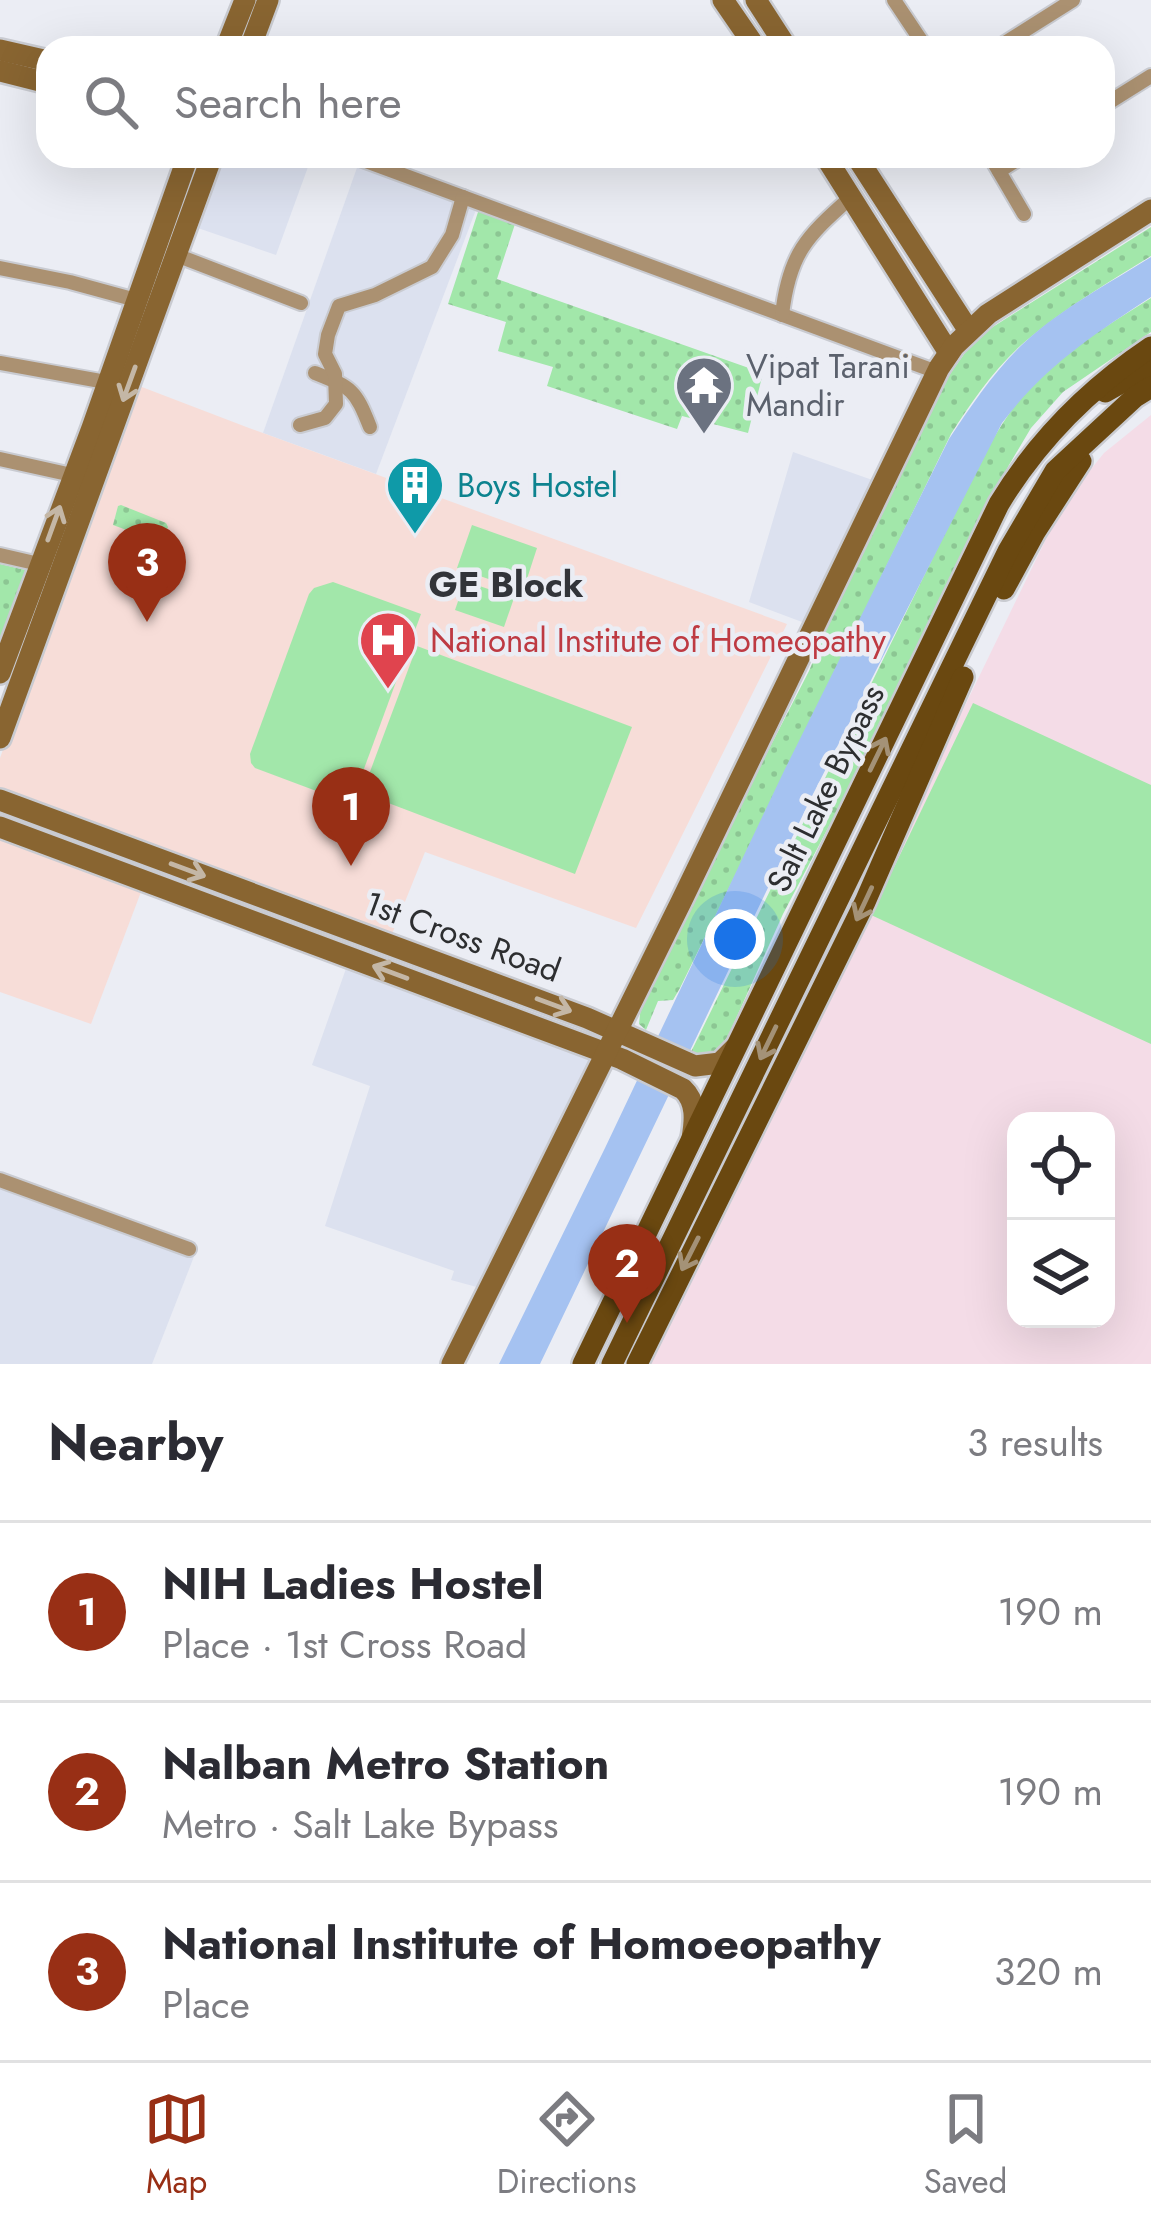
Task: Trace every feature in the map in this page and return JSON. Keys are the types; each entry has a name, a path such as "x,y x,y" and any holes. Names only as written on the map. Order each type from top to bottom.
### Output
{"main road":[{"name":"Salt Lake Bypass","path":"584,1364 1006,492 1064,419 1151,346"},
{"path":"1084,402 1138,389 1151,366"},
{"name":"Salt Lake Bypass","path":"613,1364 850,875 958,672 1084,451 1138,389"},
{"name":"Salt Lake Bypass","path":"637,1364 888,849 958,672 966,638 1008,550 1055,471 1084,451"},
{"path":"925,660 958,672"},
{"path":"850,875 888,849"},
{"path":"702,1178 710,1214"}],"street":[{"path":"231,36 245,0"},
{"path":"254,36 268,0"},
{"path":"723,0 748,36"},
{"path":"895,0 918,36"},
{"path":"1017,36 1073,0"},
{"path":"759,1 780,36"},
{"path":"0,50 36,58"},
{"path":"0,71 36,80"},
{"path":"1115,98 1151,76"},
{"path":"0,739 138,328 136,300 184,168"},
{"path":"0,673 106,382 176,255 208,168"},
{"path":"385,168 782,315 943,363"},
{"path":"832,168 943,363"},
{"path":"864,168 969,331"},
{"path":"997,168 1024,214"},
{"path":"999,171 1004,168"},
{"path":"300,424 326,418 335,404 335,374 325,354 339,305 375,296 432,267 452,235 464,197"},
{"path":"782,315 785,285 809,235 850,198"},
{"path":"452,1364 614,1056 943,363 988,314 1151,211"},
{"path":"176,255 301,302"},
{"path":"0,268 136,300"},
{"path":"0,363 106,382"},
{"path":"315,374 347,385 370,427"},
{"path":"0,459 72,475"},
{"path":"0,555 40,564"},
{"name":"1st Cross Road","path":"0,800 625,1033 695,1066 720,1063 735,1048"},
{"name":"1st Cross Road","path":"0,827 614,1056 683,1089 693,1103 692,1139"},
{"path":"135,877 143,853"},
{"path":"446,992 457,969"},
{"path":"0,1180 189,1249"}],"shaded area":[{"path":"212,168 308,168 276,255 192,226"},
{"path":"357,168 375,168 477,207 376,474 263,433"},
{"name":"National Institute of Homeopathy","path":"134,384 787,624 636,928 425,852 390,939 0,792 0,758"},
{"path":"1151,415 1151,1364 645,1364 1063,504 1104,453"},
{"path":"793,452 878,482 810,625 749,602"},
{"path":"0,831 144,884 91,1024 0,992"},
{"path":"348,963 598,1052 484,1289 451,1280 454,1271 325,1226 370,1086 312,1065"},
{"path":"0,1184 195,1254 152,1364 0,1364"}],"green space":[{"path":"479,209 515,224 497,279 763,373 748,433 682,416 677,429 547,386 553,367 498,351 506,322 448,304"},
{"path":"1151,227 1151,256 1027,340 986,384 951,434 680,988 673,1000 658,1001 646,1030 639,1024 642,996 809,671 942,385 988,330"},
{"path":"1151,298 1151,332 1063,392 1031,428 783,914 725,1043 695,1059 691,1052 993,439 1025,393 1053,365"},
{"path":"121,505 166,523 163,540 113,525"},
{"path":"472,525 537,548 523,591 457,568"},
{"path":"0,564 30,571 0,654"},
{"path":"465,581 514,598 504,627 455,610"},
{"path":"333,582 421,614 351,804 255,768 250,754 309,594"},
{"path":"417,646 632,727 575,874 362,793"},
{"path":"973,703 1151,785 1151,1044 871,915"}],"water":[{"path":"1151,257 1151,297 1053,368 1002,423 810,800 540,1364 499,1364 949,439 1025,342 1070,307"}],"place":[{"name":"Vipat Tarani Mandir","path":"704,436"},
{"name":"Boys Hostel","path":"415,536"},
{"name":"National Institute of Homoeopathy","path":"147,622"},
{"name":"National Institute of Homeopathy","path":"388,691"},
{"name":"NIH Ladies Hostel","path":"351,866"},
{"name":"Nalban Metro Station","path":"627,1323"}],"district":[{"name":"GE Block","path":"506,584"}]}
